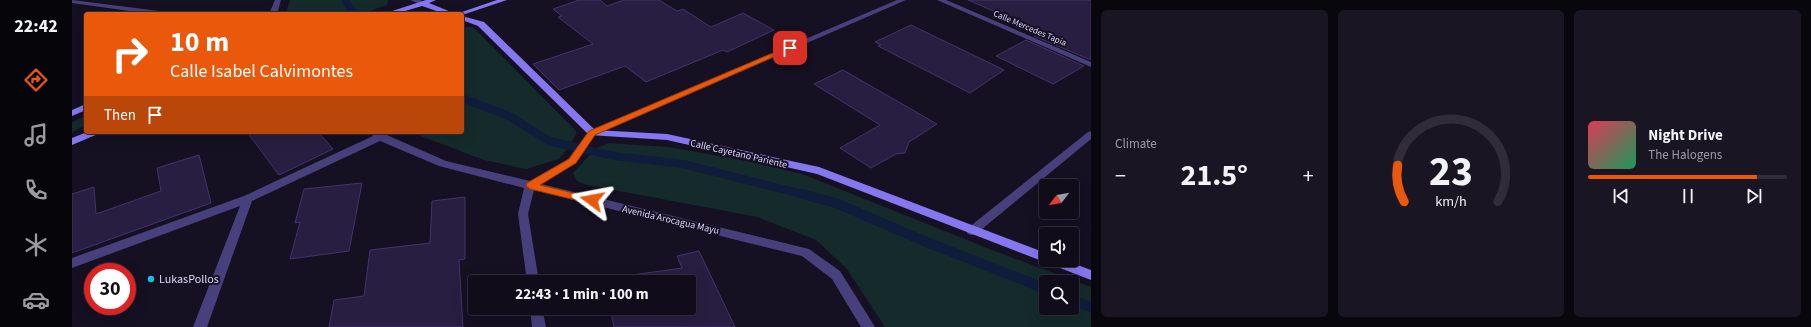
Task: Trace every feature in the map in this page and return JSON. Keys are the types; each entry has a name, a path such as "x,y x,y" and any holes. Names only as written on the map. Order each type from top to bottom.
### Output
{"street":[{"path":"274,12 278,0"},
{"path":"413,0 447,12"},
{"path":"393,12 433,0"},
{"path":"464,12 504,0"},
{"path":"532,275 523,214 530,186 572,161 592,133 903,0"},
{"name":"Calle Mercedes Tapia","path":"940,0 1091,65"},
{"path":"72,1 152,12"},
{"path":"464,19 481,24 592,133"},
{"path":"72,113 84,109"},
{"name":"Calle Cayetano Pariente","path":"592,133 667,137 811,169 1039,255"},
{"path":"72,142 90,134"},
{"path":"972,231 1091,134"},
{"path":"72,263 248,199 377,135"},
{"name":"Avenida Arocagua Mayu","path":"377,135 444,164 805,252 836,275 868,327"},
{"path":"200,327 248,199"},
{"path":"1071,267 1091,274"},
{"path":"537,315 539,327"}],"green space":[{"path":"290,0 388,0 387,5 367,12 287,12"},
{"path":"464,27 473,27 577,132 570,145 559,159 526,169 484,160 417,134 464,134"},
{"path":"84,117 84,126 72,132 72,122"},
{"path":"609,143 669,147 752,162 802,174 987,248 1059,275 1039,275 1039,315 1079,315 1079,282 1091,287 1091,327 885,327 847,269 816,240 757,217 587,185 577,181 573,173 596,148"}],"building":[{"path":"579,0 600,0 607,6 624,0 659,0 677,11 683,9 711,27 743,13 774,30 727,52 723,50 646,82 625,66 559,90 533,64 593,44 558,17 562,16 553,9"},
{"path":"968,0 1091,0 1091,60 1034,36 1042,32"},
{"path":"911,25 1004,70 970,93 878,46 881,45 875,42"},
{"path":"1026,40 1084,66 1053,84 996,56"},
{"path":"843,70 937,124 909,142 905,153 896,154 871,168 840,148 880,125 814,84"},
{"path":"248,134 320,134 333,149 279,175"},
{"path":"199,155 211,203 72,253 72,194 94,187 96,214 161,191 157,168"},
{"path":"362,183 349,251 290,259 300,222 295,223 304,189"},
{"path":"465,197 465,259 459,260 463,327 329,327 334,300 364,296 370,250 430,243 432,201"},
{"path":"699,251 735,327 614,327 611,315 696,315 696,275 632,275 682,268 677,256"}],"waterway":[{"path":"345,0 353,12"},
{"path":"464,99 511,117 549,141 614,156 683,164 806,195"},
{"path":"802,194 836,203 924,241 1039,286"},
{"path":"1079,303 1091,307"}],"place":[{"name":"LukasPollos","path":"151,279"}],"route":[{"path":"592,200 530,186 572,161 592,133 790,48"}]}
